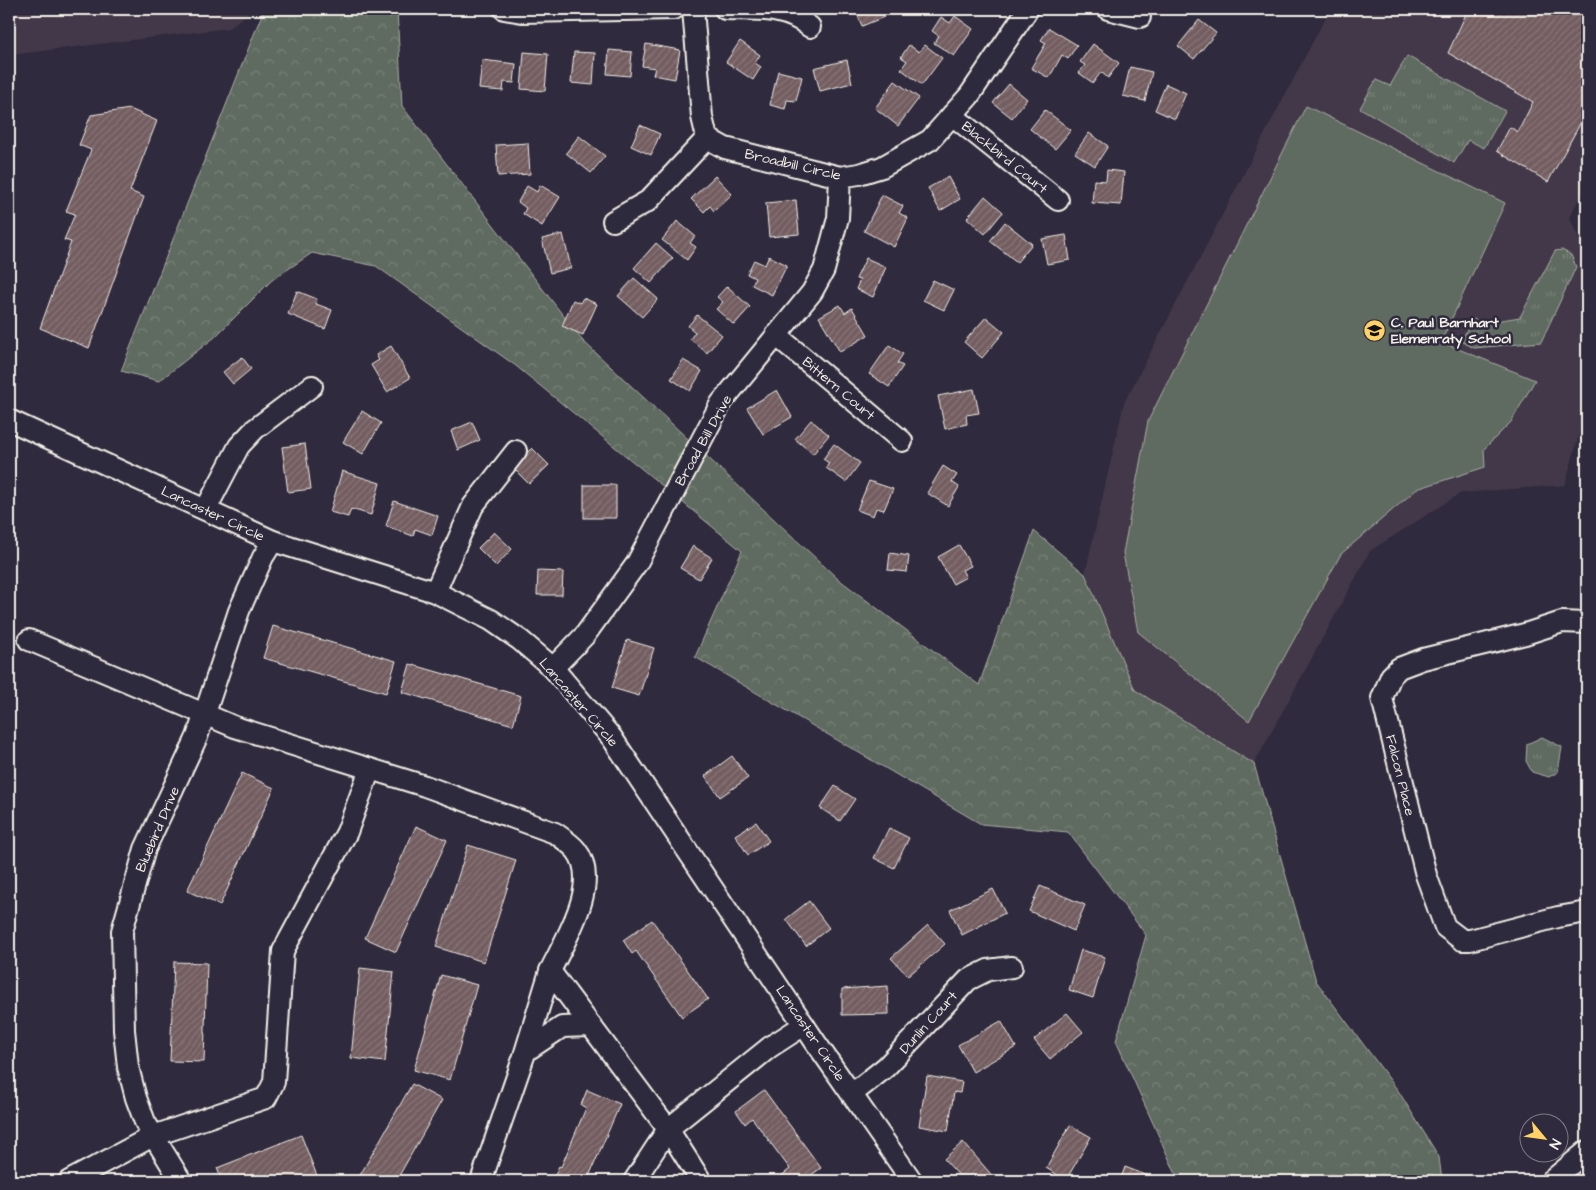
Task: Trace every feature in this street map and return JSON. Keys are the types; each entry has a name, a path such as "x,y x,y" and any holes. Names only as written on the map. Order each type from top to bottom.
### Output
{"street":[{"path":"504,9 522,12 674,9"},
{"path":"613,221 648,201 707,138 702,117 694,9"},
{"path":"725,9 764,10 788,14 796,16 810,27"},
{"name":"Broadbill Circle","path":"707,138 725,148 840,177 882,167 930,140 969,96 1028,9"},
{"path":"1108,9 1140,16"},
{"name":"Blackbird Court","path":"952,115 1058,200"},
{"name":"Broad Bill Drive","path":"553,668 585,635 636,563 721,403 812,292 824,270 838,218 840,177"},
{"name":"Bittern Court","path":"776,335 902,441"},
{"path":"206,510 239,446 255,429 312,386"},
{"name":"Lancaster Circle","path":"9,420 273,541 435,592 491,620 520,640 553,668 612,738 804,1025 912,1181"},
{"path":"435,592 474,506 516,451"},
{"name":"Bluebird Drive","path":"181,1181 153,1136 136,1098 128,1067 124,1030 122,931 145,849 206,716 239,611 263,557 273,541"},
{"name":"Falcon Place","path":"1587,623 1562,622 1525,634 1423,659 1399,668 1391,676 1382,698 1426,875 1445,928 1462,940 1470,940 1587,912"},
{"path":"29,640 238,728 425,786 555,833 577,851 584,870 582,903 550,970 526,1051 481,1181"},
{"path":"68,1181 153,1136 266,1098 274,1082 283,951 351,824 370,769"},
{"name":"Dunlin Court","path":"852,1094 886,1068 968,980 988,970 1012,967"},
{"path":"550,970 668,1129 702,1181"},
{"path":"634,1181 668,1129 770,1047 804,1025"},
{"path":"526,1051 562,1027 592,1026"},
{"path":"1551,1181 1587,1151"}],"shaded area":[{"path":"9,9 253,9 229,28 10,55"},
{"name":"C. Paul Barnhart Elemenraty School","path":"1330,9 1587,9 1587,185 1569,217 1587,256 1587,406 1565,485 1461,493 1370,551 1254,764 1135,690 1085,574 1124,403"}],"green space":[{"path":"264,9 397,9 402,106 582,340 837,578 979,685 1034,531 1085,574 1135,690 1254,764 1316,981 1399,1092 1439,1157 1442,1181 1179,1181 1116,1041 1146,935 1068,832 981,824 695,657 742,551 516,366 376,266 312,253 272,280 215,337 159,381 121,371"},
{"path":"1407,56 1505,111 1484,148 1468,140 1454,163 1360,108 1376,80 1390,86"},
{"path":"1306,106 1505,203 1441,342 1535,380 1511,422 1484,449 1485,467 1417,489 1341,554 1249,721 1138,632 1123,553 1148,421"},
{"path":"1562,250 1571,255 1576,267 1541,342 1474,348 1461,341 1473,319 1483,323 1520,317 1555,251"},
{"path":"1542,737 1562,747 1558,772 1549,777 1532,772 1526,761 1527,744"}],"building":[{"path":"855,9 881,9 884,17 862,26"},
{"path":"1462,9 1587,9 1587,127 1581,122 1548,182 1497,151 1510,127 1518,132 1533,102 1448,53 1467,12"},
{"path":"955,16 973,29 954,56 934,43 939,36 932,31 941,17 950,23"},
{"path":"1199,20 1216,33 1194,59 1178,46"},
{"path":"1049,28 1077,45 1068,59 1062,55 1049,78 1031,68 1046,43 1041,40"},
{"path":"740,41 760,55 755,63 761,67 753,80 726,62"},
{"path":"646,44 680,50 675,79 653,75 655,68 642,66"},
{"path":"1093,44 1119,63 1108,78 1101,72 1093,83 1079,73 1085,65 1080,62"},
{"path":"909,45 919,52 925,45 942,58 922,85 901,69 907,61 901,57"},
{"path":"609,50 632,52 630,76 607,74"},
{"path":"524,52 548,54 545,91 521,89"},
{"path":"574,52 595,53 593,85 571,83"},
{"path":"482,60 516,64 514,83 504,82 503,91 479,89"},
{"path":"847,60 852,83 820,91 814,68"},
{"path":"1130,67 1152,72 1145,101 1123,96"},
{"path":"778,71 802,77 796,101 787,100 785,109 770,105"},
{"path":"895,81 919,98 898,126 875,108"},
{"path":"1009,84 1027,99 1012,118 993,103"},
{"path":"1166,84 1186,93 1175,119 1155,110"},
{"path":"130,109 157,121 130,191 144,197 89,348 40,328 71,242 64,240 75,214 66,211 91,150 79,145 91,115"},
{"path":"1045,110 1071,130 1055,149 1030,129"},
{"path":"640,125 660,134 651,155 631,146"},
{"path":"1089,133 1108,146 1095,166 1075,153"},
{"path":"579,136 605,156 591,173 566,153"},
{"path":"528,143 530,174 498,176 496,145"},
{"path":"1107,170 1124,172 1121,205 1092,203 1094,180 1106,181"},
{"path":"715,176 732,194 714,211 710,206 704,212 691,199"},
{"path":"948,177 960,199 940,211 928,188"},
{"path":"540,185 560,197 542,226 523,214 526,208 518,202 527,186 537,192"},
{"path":"882,195 903,206 899,213 908,218 894,247 864,231"},
{"path":"985,196 1003,212 985,234 967,218"},
{"path":"796,200 799,234 769,237 766,203"},
{"path":"677,221 695,236 690,243 696,247 687,260 662,240"},
{"path":"1005,222 1032,244 1017,262 990,241"},
{"path":"563,234 571,268 550,273 542,239"},
{"path":"1066,235 1070,260 1047,264 1042,239"},
{"path":"656,243 673,258 651,283 634,268"},
{"path":"769,256 787,265 772,295 752,285 755,278 747,274 754,260 765,265"},
{"path":"866,258 886,267 873,297 856,289 860,280 856,279"},
{"path":"634,278 658,299 642,317 618,296"},
{"path":"933,280 954,290 944,310 923,300"},
{"path":"727,286 750,307 734,325 716,309 723,302 717,297"},
{"path":"297,291 317,299 316,304 332,310 325,329 288,314"},
{"path":"583,298 597,304 583,335 562,326 573,300 580,303"},
{"path":"840,305 845,313 852,308 868,335 840,352 819,317"},
{"path":"697,315 722,335 707,353 690,339 695,332 688,326"},
{"path":"986,317 1004,332 982,358 964,342"},
{"path":"889,345 903,354 897,363 903,366 889,387 869,374"},
{"path":"391,346 410,378 387,392 371,365 379,360 376,355"},
{"path":"242,357 251,369 233,384 223,372"},
{"path":"683,360 702,371 690,391 671,379"},
{"path":"974,389 979,413 966,415 967,424 945,429 938,396"},
{"path":"777,390 792,417 763,434 747,408"},
{"path":"362,411 381,423 363,454 343,442"},
{"path":"811,420 829,435 813,454 795,439"},
{"path":"472,422 480,440 458,450 451,431"},
{"path":"305,444 311,489 288,492 282,447"},
{"path":"834,444 860,463 846,482 826,468 829,463 823,459"},
{"path":"532,448 549,465 529,484 512,467"},
{"path":"943,466 957,475 952,482 959,487 948,506 927,493"},
{"path":"342,471 380,483 371,515 351,509 348,517 330,512"},
{"path":"869,481 893,489 884,510 876,508 873,516 857,510"},
{"path":"584,485 616,485 616,518 584,518"},
{"path":"394,501 438,516 432,535 415,529 413,536 386,526"},
{"path":"494,532 512,549 496,566 478,548"},
{"path":"959,545 971,566 962,570 966,577 953,584 938,557"},
{"path":"693,546 712,558 699,579 680,568"},
{"path":"890,553 909,556 907,572 888,570"},
{"path":"538,571 563,572 562,595 537,595"},
{"path":"273,626 396,661 386,693 263,658"},
{"path":"627,640 654,648 639,696 612,688"},
{"path":"410,664 521,696 513,725 402,692"},
{"path":"732,756 748,778 720,797 705,776"},
{"path":"242,773 274,788 220,905 187,891"},
{"path":"835,786 855,799 840,821 820,808"},
{"path":"756,822 769,841 748,855 735,835"},
{"path":"416,826 447,840 396,952 365,938"},
{"path":"889,828 909,838 894,868 874,858"},
{"path":"468,845 516,860 484,962 436,947"},
{"path":"1040,886 1085,905 1074,931 1029,911"},
{"path":"993,889 1005,913 962,935 950,910"},
{"path":"809,901 829,928 806,946 786,919"},
{"path":"652,920 708,999 682,1017 636,951 632,954 623,940"},
{"path":"928,925 945,944 908,976 891,958"},
{"path":"1081,950 1105,957 1093,998 1069,990"},
{"path":"174,962 207,963 204,1062 170,1061"},
{"path":"360,968 394,972 385,1062 351,1058"},
{"path":"441,975 477,985 450,1080 414,1070"},
{"path":"888,986 889,1014 842,1015 842,989"},
{"path":"1067,1013 1083,1032 1050,1059 1034,1040"},
{"path":"1001,1021 1016,1047 973,1072 958,1045"},
{"path":"927,1076 962,1082 960,1093 954,1092 948,1131 919,1126"},
{"path":"412,1084 442,1100 396,1181 366,1181 359,1177"},
{"path":"587,1090 620,1104 587,1181 553,1180 559,1166 561,1167 586,1108 581,1105"},
{"path":"764,1090 821,1168 803,1181 783,1181 780,1177 790,1169 752,1118 745,1124 736,1111"},
{"path":"1070,1125 1091,1137 1066,1180 1046,1168"},
{"path":"301,1135 319,1181 222,1181 217,1168"},
{"path":"963,1142 995,1181 964,1181 944,1159"},
{"path":"1125,1167 1151,1177 1149,1181 1120,1181"}],"place":[{"name":"C. Paul Barnhart Elemenraty School","path":"1375,330"}]}
